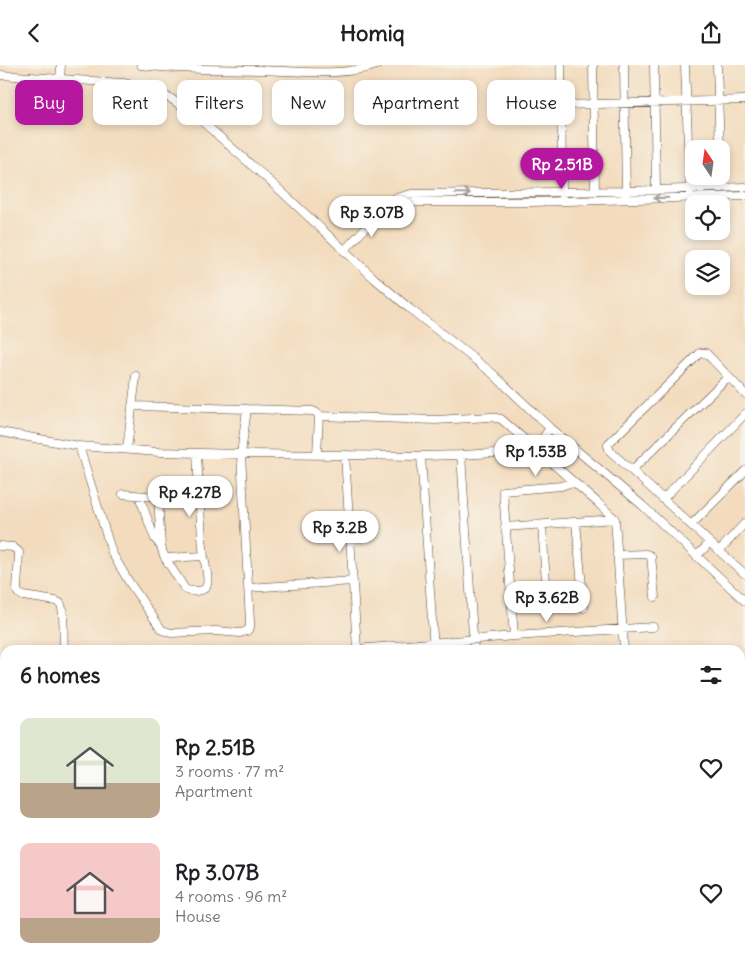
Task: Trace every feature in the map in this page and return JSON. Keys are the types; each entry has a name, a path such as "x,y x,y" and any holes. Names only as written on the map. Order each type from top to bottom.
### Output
{"street":[{"path":"141,65 188,69 328,72 354,71 377,65"},
{"path":"561,65 561,80"},
{"path":"593,65 595,191"},
{"path":"624,65 626,195"},
{"path":"654,65 656,189"},
{"path":"685,65 690,195"},
{"path":"717,65 720,140"},
{"path":"0,75 61,72 137,86 170,98 196,116 410,309 492,373 550,428 700,553 745,601"},
{"path":"575,105 745,99"},
{"path":"562,125 562,201"},
{"path":"384,209 404,203 562,201 626,195 656,189 745,187"},
{"path":"344,251 390,201 396,197 411,194 595,191 626,195 685,197"},
{"path":"730,196 745,196"},
{"path":"745,394 706,353 700,353 608,443 610,451 745,574"},
{"path":"127,449 136,376"},
{"path":"632,470 728,377"},
{"path":"132,406 314,411 319,416 435,420 491,417 501,419 615,519 624,645"},
{"path":"78,446 112,553 129,582 162,630 172,633 207,631 240,633 247,631 250,627 241,454 247,409"},
{"path":"663,499 745,415"},
{"path":"316,454 319,416"},
{"path":"0,432 78,446 159,452 461,455 529,451 535,449 550,428"},
{"path":"158,497 161,546 165,558 185,589 194,591 204,589 207,584 197,453"},
{"path":"345,455 357,645"},
{"path":"421,455 434,645"},
{"path":"461,455 474,645"},
{"path":"691,525 745,471"},
{"path":"514,636 503,491 573,483"},
{"path":"123,494 158,497 200,497"},
{"path":"139,495 155,539 161,546"},
{"path":"505,527 615,519"},
{"path":"576,522 584,609"},
{"path":"718,551 745,523"},
{"path":"542,525 547,596"},
{"path":"700,553 709,542"},
{"path":"0,546 13,547 19,551 18,593 22,596 56,601 61,606 64,645"},
{"path":"617,555 646,554 651,556 655,597"},
{"path":"165,558 204,556"},
{"path":"248,588 353,581"},
{"path":"511,599 583,593"},
{"path":"445,645 514,636 653,627"}]}
